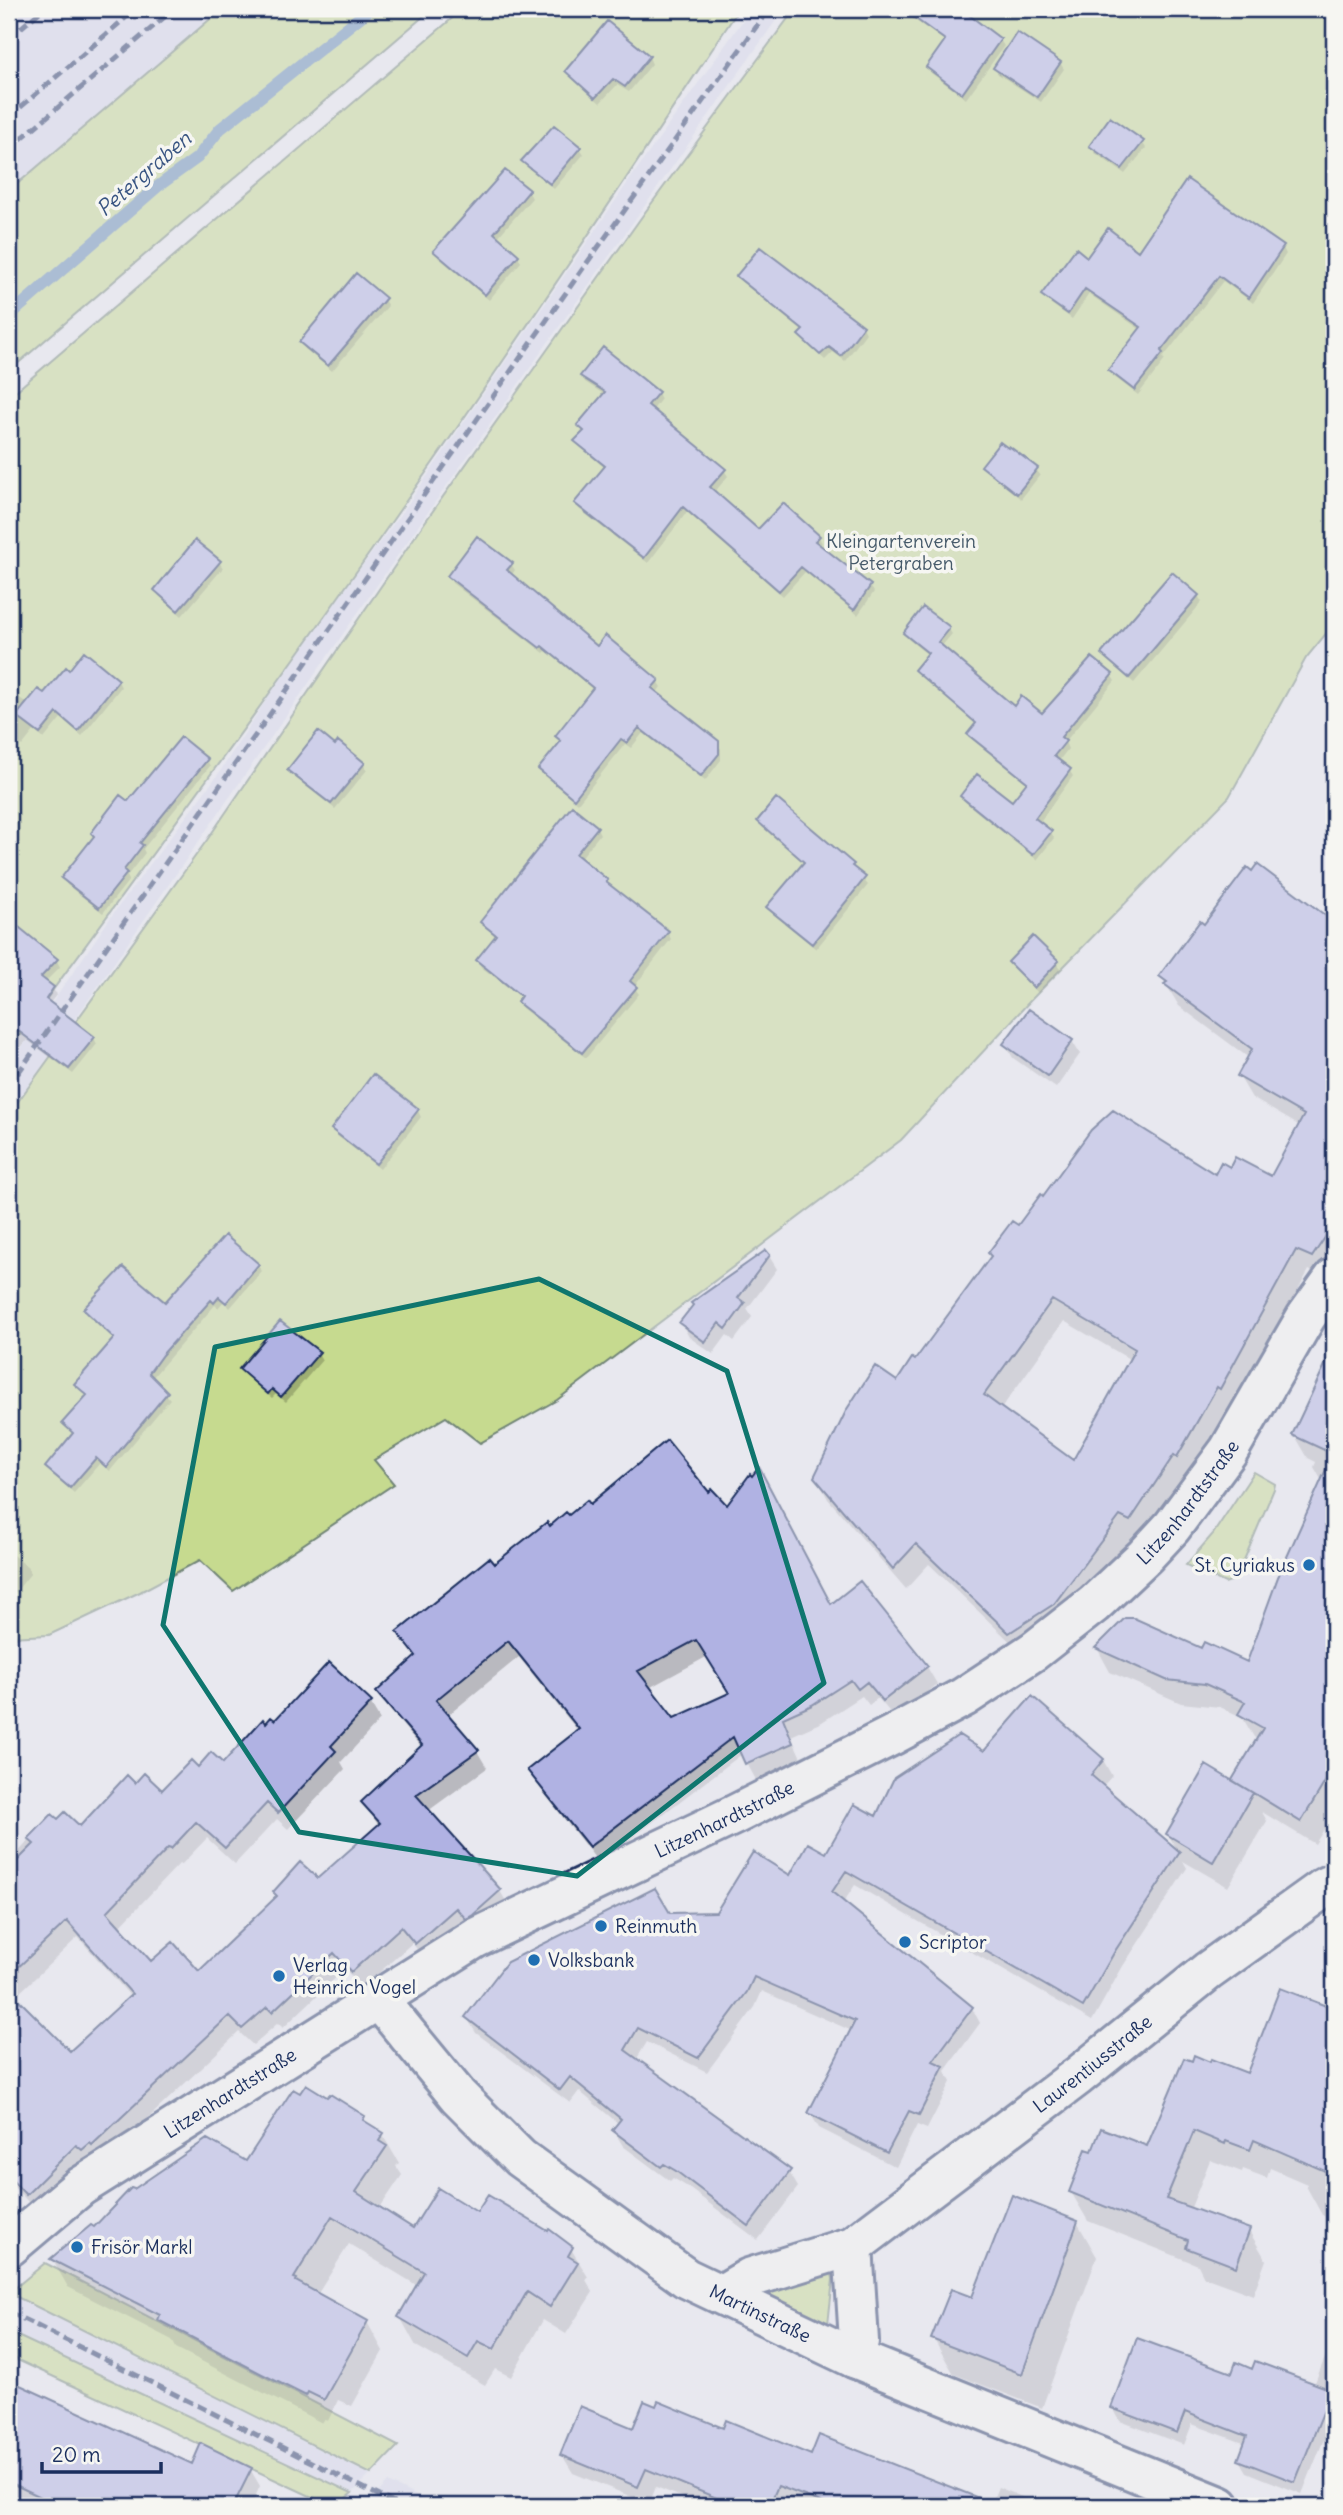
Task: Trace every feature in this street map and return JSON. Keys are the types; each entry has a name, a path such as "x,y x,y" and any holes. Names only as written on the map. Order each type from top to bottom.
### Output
{"street":[{"name":"Litzenhardtstraße","path":"9,2248 80,2187 476,1938 734,1815 893,1735 964,1697 1034,1651 1094,1604 1172,1527 1229,1450 1306,1317 1334,1278"},
{"name":"Laurentiusstraße","path":"722,2294 749,2278 853,2246 1078,2076 1208,1971 1334,1883"},
{"name":"Martinstraße","path":"379,2000 458,2096 520,2158 686,2278 855,2358 1220,2506"},
{"path":"853,2246 859,2341 855,2358"}],"highlighted area":[{"path":"539,1279 727,1371 824,1683 577,1876 299,1832 163,1625 215,1347"}],"shaded area":[{"path":"9,9 222,9 9,191"},
{"path":"751,9 784,9 421,522 9,1114 9,1066 115,911 219,773 290,663 408,504 635,172"},
{"path":"9,2293 371,2474 352,2493 9,2332"},
{"path":"388,2482 437,2506 366,2506"}],"green space":[{"path":"222,9 432,9 9,371 9,191"},
{"path":"463,9 739,9 406,501 259,708 9,1050 9,397"},
{"name":"Kleingartenverein Petergraben","path":"795,9 1334,9 1334,624 1306,658 1229,797 1031,1000 901,1140 557,1400 480,1443 446,1417 374,1460 394,1484 233,1591 200,1560 49,1635 9,1637 9,1114 207,840 425,522 643,215"},
{"path":"1254,1472 1275,1484 1236,1579 1225,1583 1186,1565 1213,1534"},
{"path":"45,2263 398,2446 371,2474 9,2293"},
{"path":"827,2272 832,2274 833,2279 828,2324 765,2296 767,2292"},
{"path":"9,2332 352,2493 336,2506 318,2506 321,2501 9,2356"}],"building":[{"path":"902,9 961,9 1001,39 962,94 926,67 945,40"},
{"path":"607,21 650,56 625,87 613,79 595,98 565,71"},
{"path":"1017,32 1061,62 1037,97 993,68"},
{"path":"1110,117 1144,141 1122,169 1089,146"},
{"path":"554,125 581,147 550,184 521,161"},
{"path":"505,170 530,190 494,233 519,255 485,295 433,251"},
{"path":"1187,179 1284,246 1249,298 1219,276 1134,390 1108,370 1141,327 1085,289 1068,314 1041,295 1076,248 1087,257 1108,228 1138,251"},
{"path":"760,247 864,326 841,356 829,347 820,355 798,335 803,330 736,276"},
{"path":"356,273 386,298 328,366 299,342"},
{"path":"603,347 659,392 648,405 726,469 710,487 758,529 783,503 820,536 815,541 871,585 854,610 801,567 779,591 683,507 644,558 574,503 605,466 574,441 584,431 577,425 605,392 580,376"},
{"path":"1000,442 1038,468 1017,494 981,466"},
{"path":"477,536 513,563 507,570 597,646 605,635 659,680 652,688 719,741 719,754 701,776 639,728 627,743 621,739 574,799 538,769 561,741 555,736 593,688 542,646 540,648 447,576"},
{"path":"195,540 221,561 178,611 154,590"},
{"path":"1172,572 1199,595 1129,678 1101,654"},
{"path":"923,607 950,627 938,642 1014,706 1021,696 1042,713 1092,657 1113,674 1061,737 1066,741 1054,756 1071,769 1035,818 1052,831 1033,855 960,796 977,774 1012,801 1027,782 967,734 976,723 914,670 928,653 903,633"},
{"path":"84,651 119,680 78,731 57,713 40,734 16,716 38,689 44,693 66,667 69,670"},
{"path":"318,731 335,745 338,741 365,763 331,804 287,770"},
{"path":"181,737 208,759 140,843 143,845 124,870 127,873 99,908 61,878 94,836 91,833 120,795 128,801"},
{"path":"776,798 866,877 812,944 766,907 804,862 757,821"},
{"path":"572,806 598,827 576,854 608,880 606,882 669,931 630,981 637,987 582,1053 517,1002 521,996 476,960 496,935 480,922"},
{"path":"1257,864 1334,922 1334,1224 1312,1257 1296,1250 1220,1389 1217,1387 1177,1457 1174,1455 1130,1521 1120,1516 1054,1604 1009,1633 916,1544 893,1569 814,1477 847,1409 875,1366 897,1381 991,1256 988,1253 1012,1221 1018,1225 1041,1194 1043,1196 1091,1130 1113,1110 1215,1174 1221,1162 1230,1167 1235,1157 1271,1176 1304,1115 1237,1076 1252,1049 1164,984 1167,982 1159,976 1200,921 1204,924 1247,867 1252,871","holes":["1052,1300 1135,1349 1073,1460 984,1395"]},
{"path":"9,919 58,959 41,977 54,987 46,999 95,1037 69,1069 9,1024"},
{"path":"1033,936 1059,961 1034,988 1008,962"},
{"path":"1029,1009 1073,1040 1048,1076 1003,1044"},
{"path":"373,1074 419,1109 376,1164 331,1129"},
{"path":"225,1235 259,1264 226,1303 219,1297 214,1303 211,1300 162,1355 149,1373 168,1392 106,1467 96,1458 70,1488 45,1467 73,1433 62,1423 87,1395 74,1384 114,1338 83,1309 123,1267 165,1302"},
{"path":"766,1250 770,1255 738,1298 745,1303 726,1329 719,1323 705,1342 679,1323 693,1305 691,1303"},
{"path":"280,1321 320,1352 281,1397 272,1389 268,1394 239,1369"},
{"path":"1334,1346 1334,1767 1301,1822 1232,1780 1263,1728 1238,1714 1245,1702 1205,1684 1166,1680 1095,1648 1125,1618 1134,1618 1201,1648 1204,1642 1247,1662 1278,1577 1333,1454 1292,1435"},
{"path":"667,1440 709,1492 712,1489 727,1505 750,1474 752,1476 759,1467 831,1604 860,1581 928,1666 883,1701 867,1682 858,1689 851,1680 812,1705 783,1718 793,1743 745,1764 733,1737 589,1847 527,1770 579,1729 508,1641 436,1700 479,1750 416,1795 501,1890 466,1919 456,1908 415,1944 401,1927 351,1972 334,1953 272,2012 267,2007 242,2029 229,2016 92,2145 90,2143 82,2150 76,2145 26,2195 9,2177 9,1990 70,2051 132,1994 67,1921 9,1976 9,1869 34,1844 28,1839 52,1814 58,1819 65,1812 80,1826 127,1775 135,1783 144,1773 162,1790 191,1760 198,1767 211,1752 223,1763 263,1719 266,1723 271,1717 275,1720 329,1662 372,1702 331,1746 336,1751 278,1813 267,1803 225,1848 196,1822 107,1912 151,1961 173,1942 199,1971 277,1896 273,1892 300,1862 318,1878 380,1823 361,1802 422,1745 376,1692 416,1656 397,1632 489,1558 494,1564 547,1522 550,1526 566,1512 569,1515 587,1500 590,1504","holes":["696,1640 729,1693 674,1718 638,1671"]},
{"path":"1032,1696 1104,1759 1091,1775 1180,1852 1115,1951 1083,2007 846,1871 832,1892 973,2007 933,2061 944,2066 919,2115 909,2111 887,2153 808,2113 855,2021 754,1977 747,1992 698,2058 638,2028 625,2050 791,2170 749,2226 676,2171 664,2164 661,2167 612,2130 621,2119 570,2077 560,2090 465,2017 507,1962 655,1888 670,1913 716,1912 753,1852 790,1875 808,1843 826,1853 854,1804 876,1816 894,1778 959,1735 984,1751"},
{"path":"1206,1765 1253,1793 1213,1862 1166,1834"},
{"path":"1280,1988 1334,2009 1334,2175 1254,2140 1250,2150 1226,2141 1225,2144 1194,2131 1166,2199 1250,2229 1236,2267 1186,2248 1188,2240 1069,2192 1086,2149 1092,2151 1101,2128 1147,2146 1184,2058 1192,2061 1194,2055 1210,2062 1211,2059 1247,2073"},
{"path":"306,2084 327,2097 330,2094 365,2116 363,2120 384,2133 379,2141 387,2146 356,2192 413,2228 438,2188 477,2212 488,2195 548,2231 549,2229 573,2247 568,2256 578,2262 550,2307 527,2292 494,2349 478,2341 468,2358 398,2317 424,2272 332,2216 294,2278 368,2321 324,2400 308,2392 306,2396 262,2374 158,2320 160,2315 50,2259 91,2225 94,2227 131,2188 134,2189 207,2139 246,2161 293,2089 300,2093"},
{"path":"1012,2195 1078,2221 1022,2374 931,2339 951,2289 972,2297"},
{"path":"1137,2338 1232,2373 1236,2362 1252,2369 1255,2361 1332,2390 1295,2482 1238,2460 1247,2436 1185,2412 1177,2433 1111,2408"},
{"path":"9,2380 192,2464 201,2443 252,2468 233,2506 60,2506 9,2482"},
{"path":"644,2401 656,2406 658,2401 723,2428 726,2420 811,2455 819,2435 994,2504 831,2506 778,2486 769,2506 736,2506 646,2469 638,2487 560,2455 580,2406 633,2428"}],"waterway":[{"name":"Petergraben","path":"9,316 157,187 197,158 220,129 370,9"}],"railway":[{"path":"9,38 43,9"},
{"path":"9,117 136,9"},
{"path":"9,149 174,9"},
{"path":"9,1086 584,267 769,9"},
{"path":"9,2312 400,2506"}],"place":[{"name":"St. Cyriakus","path":"1309,1565"},
{"name":"Reinmuth","path":"601,1926"},
{"name":"Scriptor","path":"905,1942"},
{"name":"Volksbank","path":"534,1960"},
{"name":"Verlag Heinrich Vogel","path":"279,1976"},
{"name":"Frisör Markl","path":"77,2247"}]}
